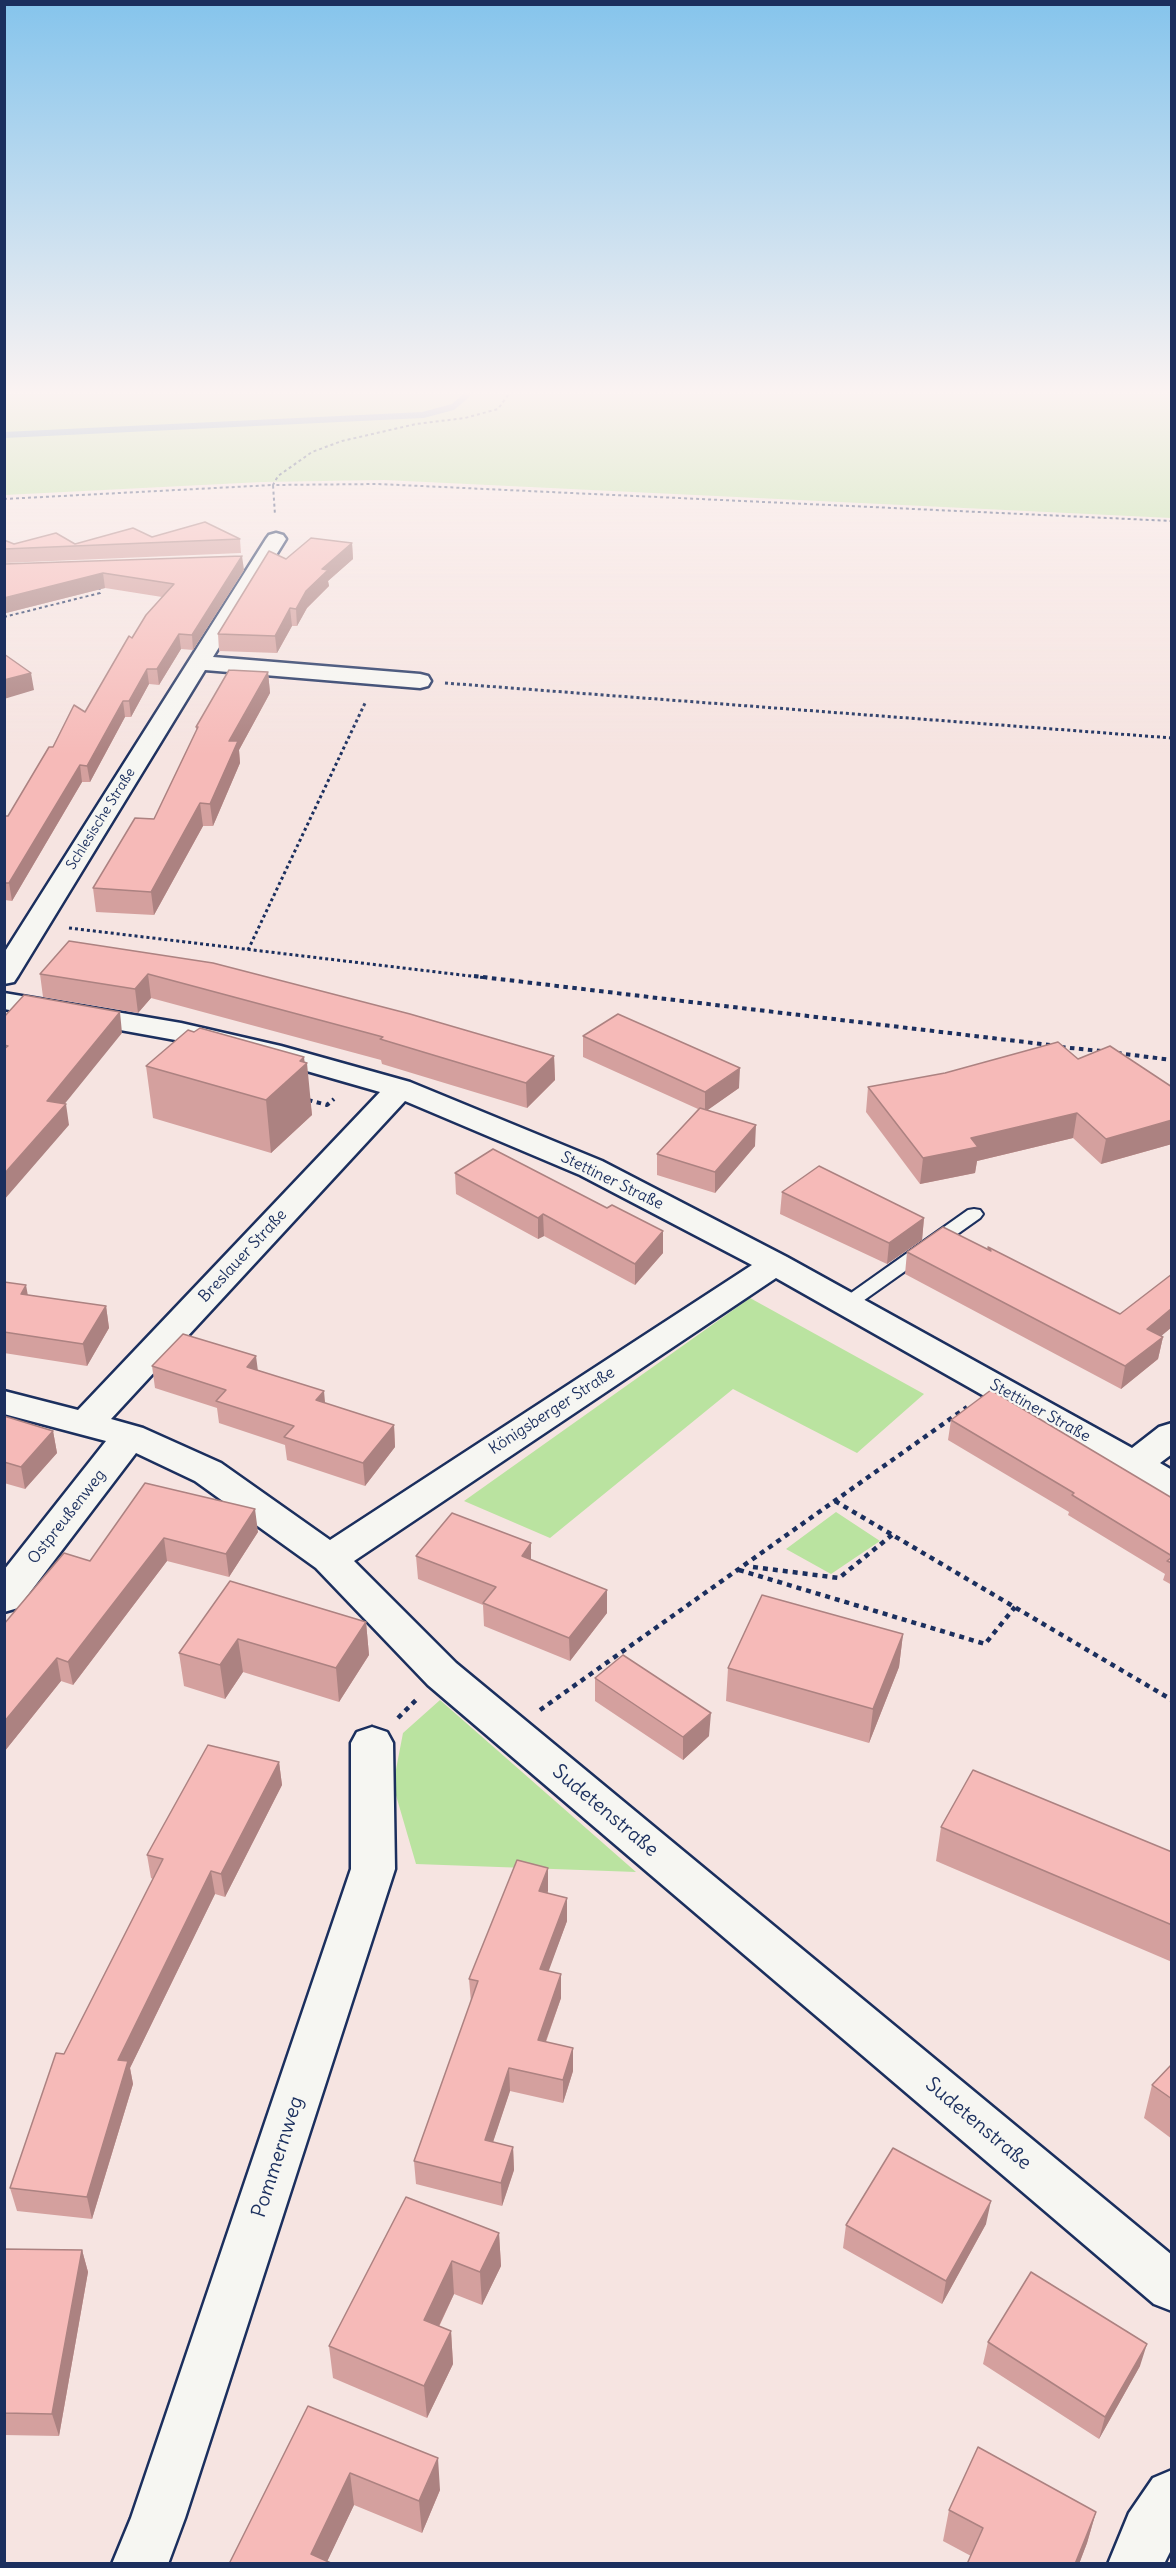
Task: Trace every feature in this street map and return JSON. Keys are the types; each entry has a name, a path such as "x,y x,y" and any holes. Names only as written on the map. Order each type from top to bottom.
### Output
{"street":[{"name":"Schlesische Straße","path":"4,976 276,539"},
{"path":"239,561 263,561"},
{"path":"200,663 420,681"},
{"name":"Stettiner Straße","path":"4,1001 181,1032 271,1052 400,1088 591,1168 775,1264 1172,1486"},
{"name":"Breslauer Straße","path":"86,1424 400,1088"},
{"name":"Königsberger Straße","path":"329,1558 775,1264"},
{"name":"Sudetenstraße","path":"4,1402 130,1436 208,1472 329,1558 442,1674 1172,2286"},
{"path":"1135,1464 1172,1435"},
{"name":"Ostpreußenweg","path":"4,1598 130,1436"},
{"name":"Pommernweg","path":"140,2564 158,2518 373,1869 372,1743"},
{"path":"1136,2564 1149,2533 1172,2497"}],"lane":[{"path":"847,1304 974,1214"}],"path":[{"path":"275,515 276,539"},
{"path":"1058,515 1172,520"},
{"path":"4,617 100,593 98,575"},
{"path":"248,950 378,677"},
{"path":"420,681 1172,738"},
{"path":"38,919 77,930 1172,1060"},
{"path":"510,1731 995,1387"},
{"path":"835,1501 1172,1700"},
{"path":"753,1566 839,1578 892,1535"},
{"path":"738,1570 985,1644 1015,1607"},
{"path":"372,1743 442,1674"}],"green space":[{"path":"1106,515 1171,515 1171,518"},
{"path":"750,1298 924,1394 857,1453 733,1389 550,1538 464,1501"},
{"path":"836,1512 880,1541 831,1574 786,1549"},
{"path":"440,1700 636,1872 416,1864 393,1785 403,1733"}],"building":[{"path":"205,522 240,539 4,549 4,540 14,544 56,533 75,544 133,528 152,537"},
{"path":"311,538 352,543 322,569 328,570 306,591 296,609 290,608 275,636 218,634 269,551 286,559"},
{"path":"242,556 192,635 179,634 157,669 147,669 129,701 123,701 87,766 80,765 9,883 4,883 4,816 8,816 49,747 53,747 74,705 85,712 129,636 132,638 146,615 174,584 103,573 4,598 4,564"},
{"path":"4,654 31,673 4,680"},
{"path":"229,670 268,672 229,741 238,741 210,804 200,803 151,892 93,888 135,818 154,819 198,727 196,727"},
{"path":"69,941 213,963 410,1014 554,1056 526,1083 380,1039 383,1037 148,974 135,989 40,974"},
{"path":"24,995 120,1012 47,1101 66,1104 4,1174 4,1049 8,1046 4,1045 4,1017"},
{"path":"618,1014 740,1068 705,1092 583,1036"},
{"path":"200,1028 304,1057 300,1061 307,1063 266,1100 146,1066 188,1030 194,1032"},
{"path":"1058,1042 1078,1059 1110,1046 1172,1087 1172,1120 1106,1139 1077,1113 971,1138 978,1147 923,1158 868,1087 945,1073"},
{"path":"700,1108 756,1125 715,1172 657,1154"},
{"path":"493,1149 607,1208 612,1205 663,1231 635,1264 543,1214 538,1218 455,1173"},
{"path":"819,1166 924,1218 889,1243 782,1192"},
{"path":"943,1227 991,1251 988,1247 1120,1314 1172,1274 1172,1308 1147,1329 1163,1337 1125,1366 907,1252"},
{"path":"4,1282 26,1285 21,1294 106,1306 83,1344 4,1332"},
{"path":"183,1334 256,1356 247,1367 324,1391 316,1400 394,1425 363,1463 284,1437 294,1426 216,1401 226,1390 152,1366"},
{"path":"991,1390 1172,1498 1172,1556 1072,1495 1074,1493 951,1420"},
{"path":"4,1416 53,1431 21,1467 4,1462"},
{"path":"145,1483 255,1509 226,1554 164,1538 68,1662 57,1658 4,1722 4,1624 64,1553 90,1561"},
{"path":"452,1513 531,1543 522,1556 607,1590 569,1638 483,1603 496,1587 416,1556"},
{"path":"230,1581 366,1622 336,1668 238,1639 220,1665 179,1653"},
{"path":"762,1595 903,1634 873,1709 728,1668"},
{"path":"623,1655 711,1713 683,1737 595,1678"},
{"path":"208,1745 279,1762 221,1874 211,1871 118,2060 128,2061 87,2197 10,2188 56,2053 64,2054 163,1859 147,1855"},
{"path":"973,1770 1172,1852 1172,1925 941,1827"},
{"path":"517,1860 548,1868 539,1891 567,1898 540,1969 561,1974 538,2040 573,2048 563,2080 509,2068 485,2140 513,2147 501,2183 414,2161 478,1981 469,1979"},
{"path":"1172,2064 1172,2099 1152,2085"},
{"path":"893,2148 991,2201 946,2281 846,2225"},
{"path":"406,2197 499,2233 480,2272 452,2261 424,2320 451,2331 424,2386 329,2346"},
{"path":"4,2249 82,2250 52,2414 4,2413"},
{"path":"1031,2272 1147,2344 1105,2417 988,2342"},
{"path":"308,2406 438,2458 419,2501 350,2473 311,2554 333,2564 229,2564"},
{"path":"978,2447 1096,2512 1075,2564 967,2564 983,2528 949,2510"}]}
